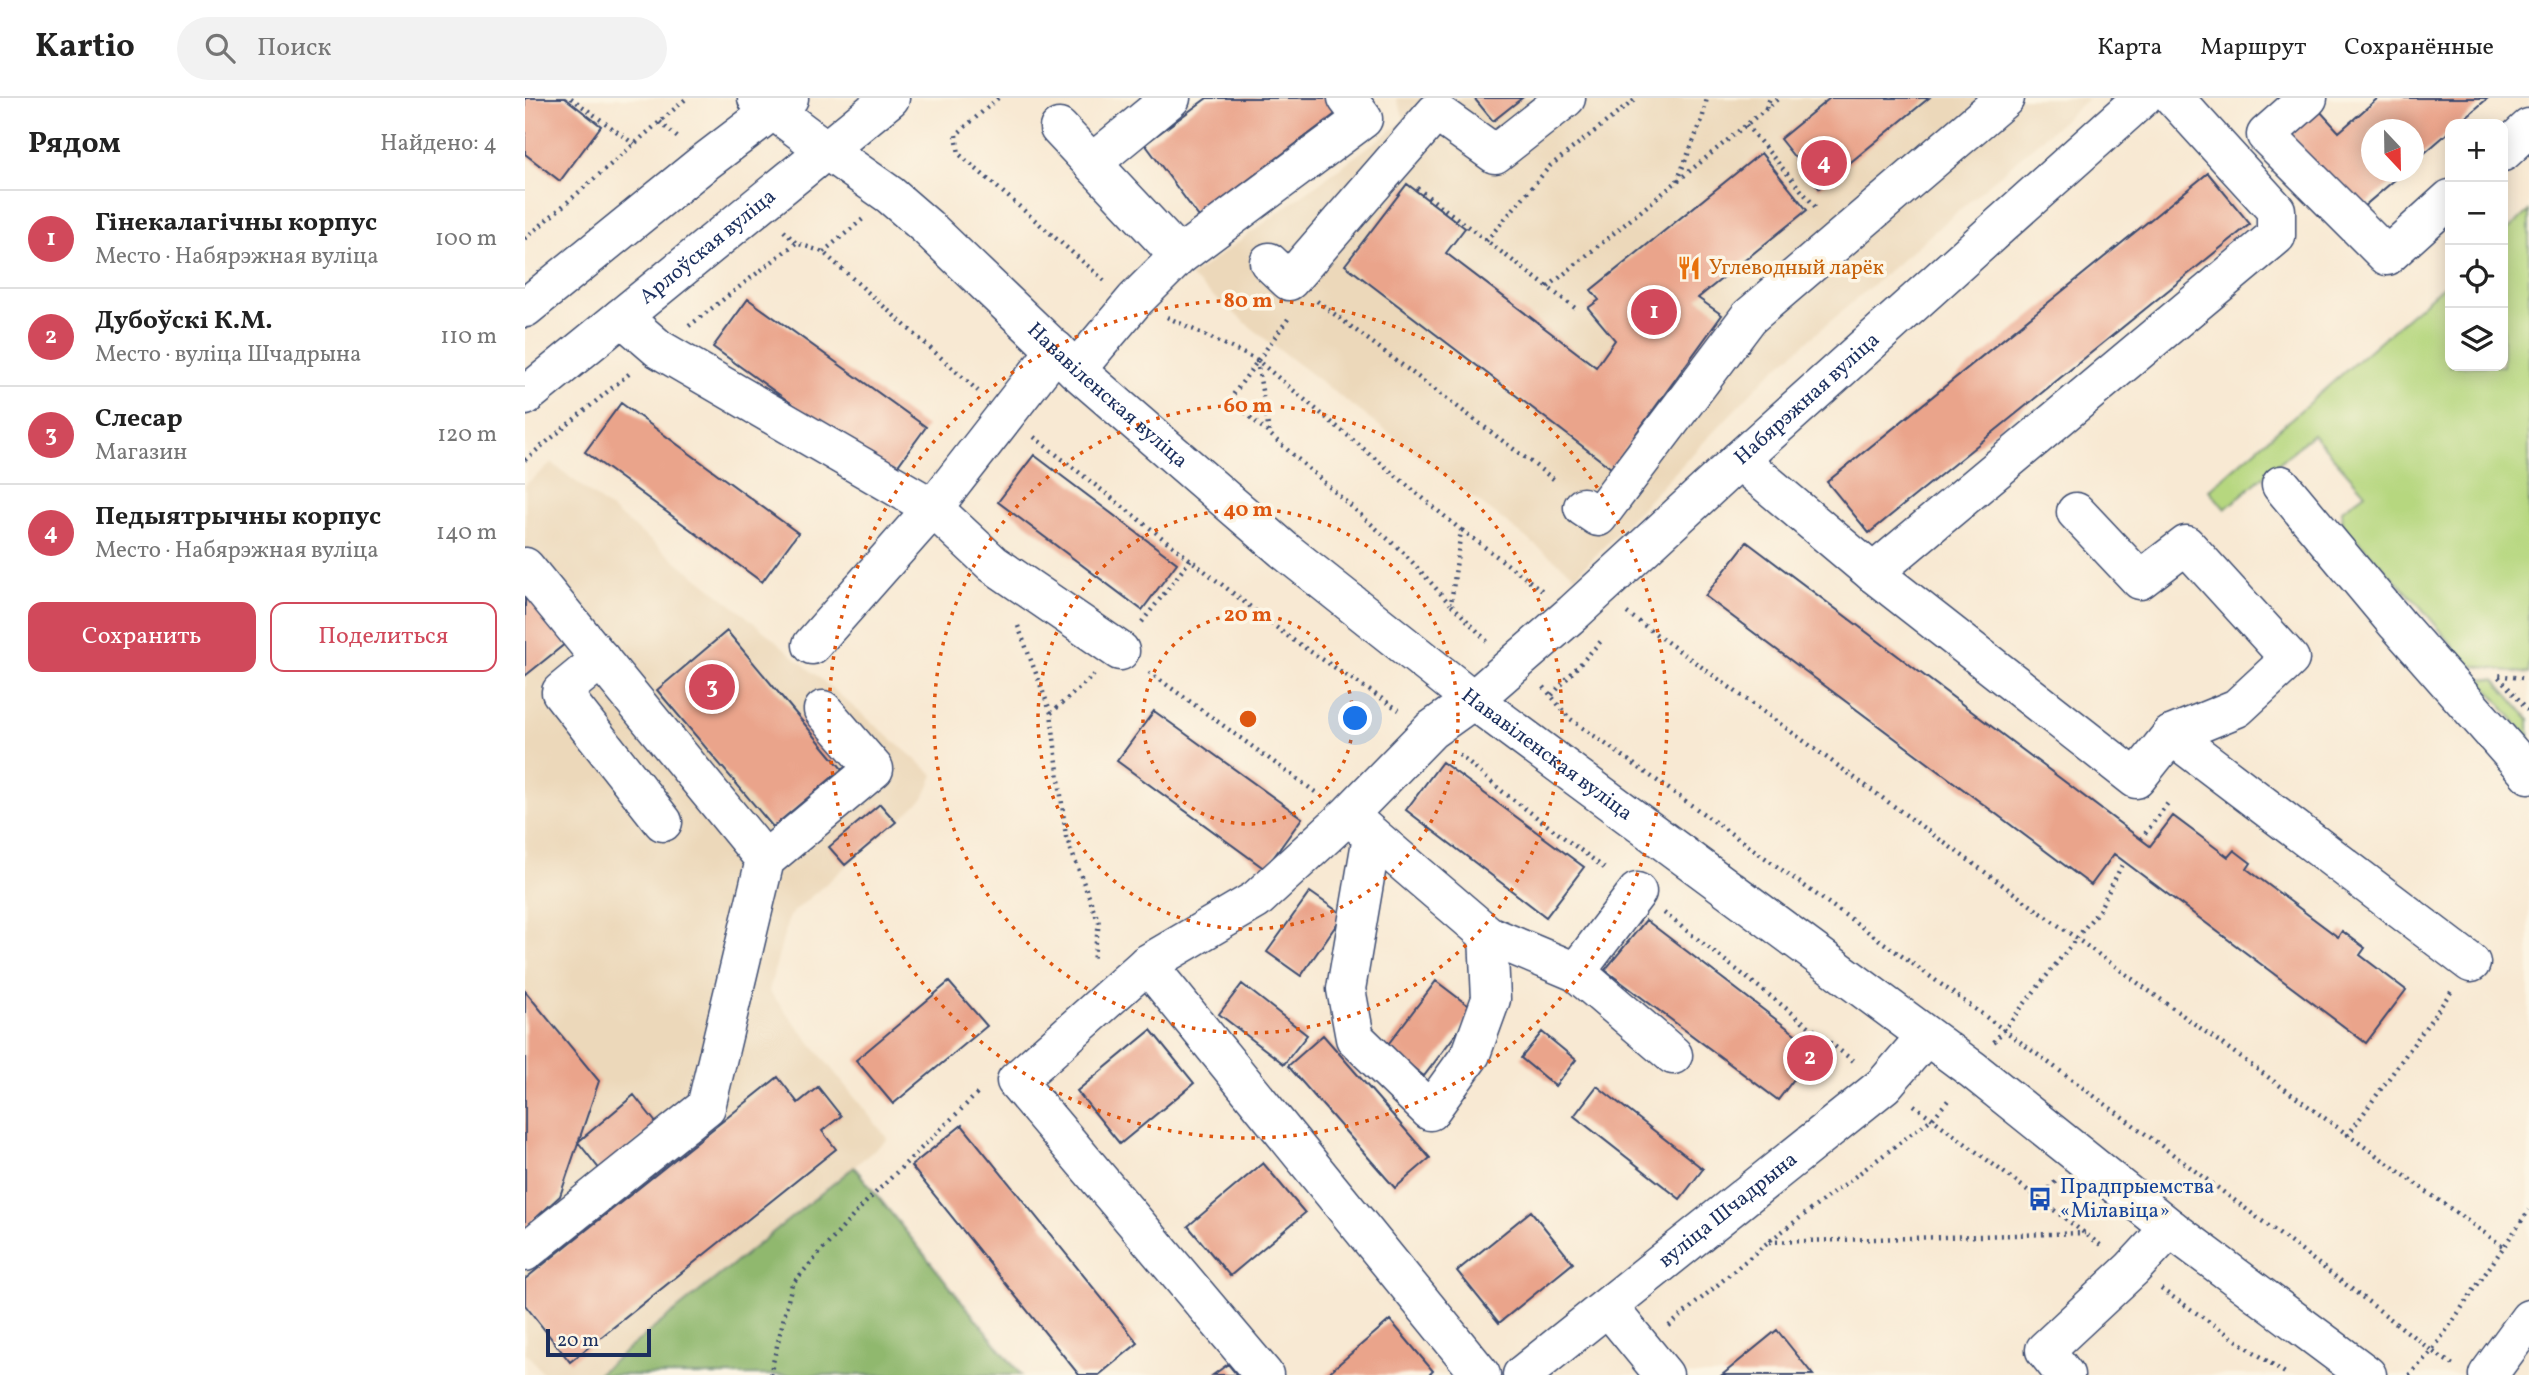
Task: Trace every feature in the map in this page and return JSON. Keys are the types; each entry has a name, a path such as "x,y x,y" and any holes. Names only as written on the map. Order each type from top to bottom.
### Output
{"street":[{"name":"Арлоўская вуліца","path":"525,396 890,98"},
{"path":"1092,163 1171,98"},
{"path":"813,645 933,508 1005,415 1135,300 1179,256 1363,119 1347,98"},
{"path":"1269,262 1289,281 1436,112 1495,154 1566,98"},
{"path":"1570,495 1598,517 1749,317 2004,98"},
{"name":"Набярэжная вуліца","path":"1264,1375 1016,1081 1147,964 1257,900 1360,825 1431,730 1473,700 1573,614 1738,460 2142,98"},
{"path":"1873,573 2276,236 2276,210 2174,98"},
{"path":"2308,98 2266,135 2387,256 2445,204"},
{"name":"Нававіленская вуліца","path":"773,102 826,150 890,195 927,227 1066,360 1284,550 1473,700 1973,1070 2170,1228 2367,1375"},
{"path":"525,308 705,162 773,102"},
{"path":"1059,128 1179,256"},
{"path":"2508,147 2529,128"},
{"path":"622,317 659,349 933,508 993,564 1120,651"},
{"path":"1738,460 1873,573 2136,779 2171,734 2237,708 2290,659 2186,545 2140,580 2076,512"},
{"path":"2281,485 2397,624 2529,774"},
{"path":"525,567 765,860"},
{"path":"601,659 561,692 663,822"},
{"path":"525,1252 706,1107 765,860 874,769 823,710"},
{"path":"2171,734 2472,963"},
{"path":"1360,825 1488,935 1576,972 1673,1055"},
{"path":"1360,825 1346,989 1356,1038 1430,1111 1471,1054 1491,999 1488,935"},
{"path":"1576,972 1637,892"},
{"path":"1147,964 1481,1375"},
{"name":"вуліца Шчадрына","path":"1522,1375 1609,1308 1884,1085 1926,1036"},
{"path":"2065,1375 2045,1350 2132,1269 2170,1228"},
{"path":"1609,1308 1653,1362"},
{"path":"2473,1372 2529,1319"}],"path":[{"path":"571,98 634,144"},
{"path":"526,236 687,98"},
{"path":"998,98 956,135 960,154 1111,285 1135,300 1257,360 1461,530 1573,614"},
{"path":"1486,241 1550,166 1637,98"},
{"path":"1677,182 1702,120 1707,98"},
{"path":"1766,109 1770,98"},
{"path":"1548,287 1779,98"},
{"path":"660,122 684,143"},
{"path":"1746,125 1826,219"},
{"path":"1415,186 1575,308"},
{"path":"823,252 872,211"},
{"path":"783,231 796,243 823,252 1005,415 1290,638 1431,730 1503,792 1637,892 1884,1085"},
{"path":"1308,295 1570,495"},
{"path":"1293,313 1230,399 1405,554 1493,646"},
{"path":"1257,360 1269,433"},
{"path":"1451,604 1461,530"},
{"path":"993,564 1051,713 1066,837 1098,923 1092,972"},
{"path":"1627,613 2504,1247"},
{"path":"1120,651 1360,825"},
{"path":"2529,680 2497,675 2529,711"},
{"path":"1540,683 1569,718 2004,1028 2283,1235 2432,1351 2473,1372"},
{"path":"1653,1362 1768,1242 1934,1117 2099,910 2124,861"},
{"path":"2348,1135 2472,963"},
{"path":"770,1375 792,1284 864,1204 982,1089"},
{"path":"2409,1375 2432,1351 2529,1210"},
{"path":"1768,1242 2085,1233"}],"shaded area":[{"path":"1396,98 2089,98 1767,376 1576,576 1269,342 1190,277 1405,120"},
{"path":"552,463 745,615 934,775 924,798 789,916 769,991 888,1139 596,1375 544,1375 525,1351 525,1226 599,1081 525,991 525,485"}],"green space":[{"path":"2529,211 2529,674 2469,665 2420,606 2341,523 2342,510 2365,493 2313,434 2225,509 2209,490 2445,284 2445,371 2508,371 2508,230"},
{"path":"2479,678 2495,680 2529,719 2529,739"},
{"path":"854,1167 1021,1375 596,1375"}],"building":[{"path":"525,98 565,98 601,126 560,181 525,154"},
{"path":"1207,98 1327,98 1338,112 1199,217 1145,144"},
{"path":"1474,98 1522,98 1493,121"},
{"path":"1830,98 1929,98 1819,188 1780,139"},
{"path":"2378,98 2488,98 2464,119 2445,119 2445,135 2424,153 2424,119 2361,119 2361,182 2392,182 2356,213 2289,136 2319,110 2339,132"},
{"path":"1761,153 1807,210 1698,298 1722,315 1611,468 1345,265 1407,184 1465,228 1446,253 1596,367 1615,340 1588,308 1599,300 1591,290"},
{"path":"2208,173 2250,224 1869,533 1827,482"},
{"path":"748,299 926,427 891,475 713,347"},
{"path":"621,403 798,533 762,582 585,452"},
{"path":"1034,455 1177,563 1142,610 998,502"},
{"path":"1747,542 2150,846 2173,816 2228,857 2234,850 2251,863 2247,869 2338,937 2342,931 2365,948 2360,955 2406,990 2366,1043 2114,854 2091,885 1705,596"},
{"path":"525,582 571,639 525,676"},
{"path":"727,631 842,769 773,827 657,690"},
{"path":"1154,711 1302,818 1265,869 1117,761"},
{"path":"1442,762 1584,867 1546,917 1406,810"},
{"path":"880,804 896,822 845,865 829,847"},
{"path":"1310,892 1343,915 1301,976 1267,952"},
{"path":"1646,920 1816,1050 1778,1100 1605,970"},
{"path":"1436,981 1474,1010 1424,1076 1386,1047"},
{"path":"949,982 987,1026 893,1104 856,1060"},
{"path":"1242,984 1307,1035 1284,1064 1219,1014"},
{"path":"525,991 599,1081 560,1196 525,1228"},
{"path":"1151,1030 1194,1083 1120,1144 1077,1091"},
{"path":"1542,1032 1576,1060 1555,1086 1521,1058"},
{"path":"1323,1035 1430,1158 1395,1188 1288,1066"},
{"path":"778,1077 798,1103 818,1087 841,1116 822,1131 836,1149 570,1362 525,1305 525,1279"},
{"path":"1597,1086 1703,1169 1680,1199 1574,1116"},
{"path":"634,1095 657,1124 601,1171 578,1142"},
{"path":"962,1125 1138,1343 1099,1375 1079,1375 911,1166"},
{"path":"1263,1163 1305,1213 1230,1276 1188,1226"},
{"path":"1531,1211 1573,1263 1499,1323 1457,1271"},
{"path":"1390,1320 1433,1371 1429,1375 1326,1375"},
{"path":"1777,1330 1813,1375 1722,1375"},
{"path":"1228,1364 1237,1375 1213,1375"}],"place":[{"name":"Педыятрычны корпус","path":"1824,163"},
{"name":"Углеводный ларёк","path":"1689,268"},
{"name":"Гінекалагічны корпус","path":"1654,312"},
{"name":"Слесар","path":"712,687"},
{"name":"Дубоўскі К.М.","path":"1810,1058"},
{"name":"Прадпрыемства «Мілавіца»","path":"2040,1199"}]}
